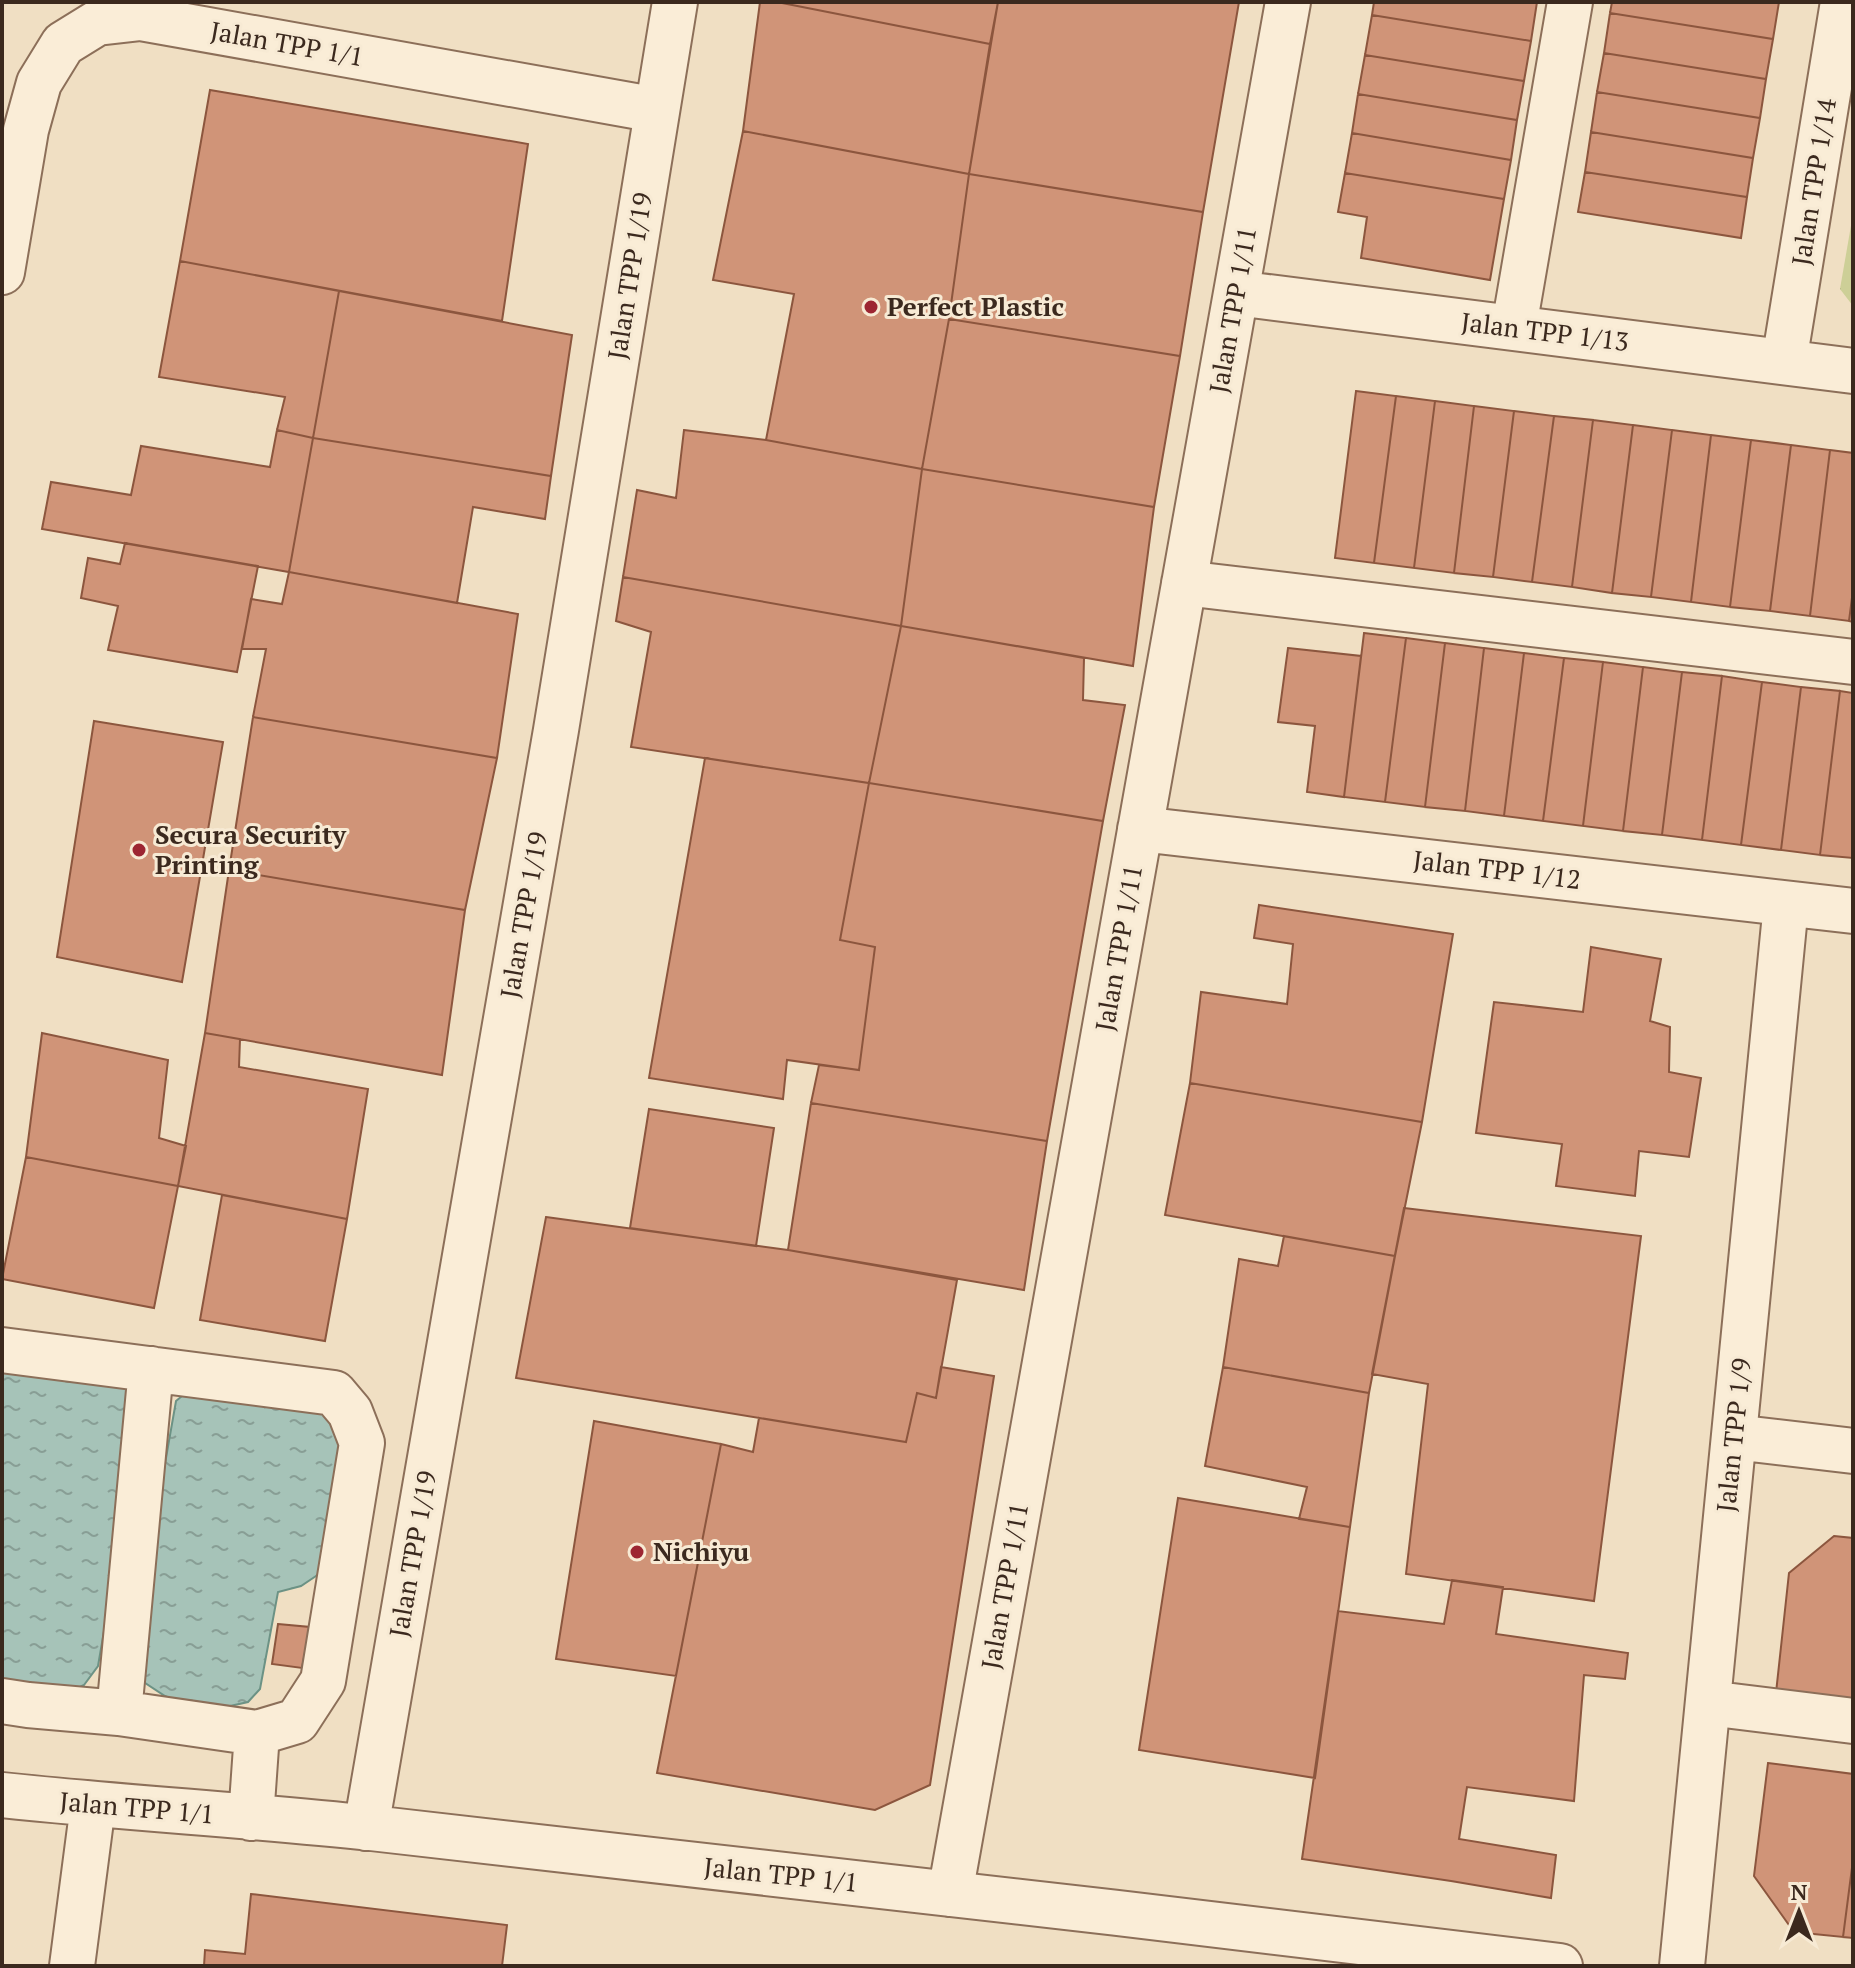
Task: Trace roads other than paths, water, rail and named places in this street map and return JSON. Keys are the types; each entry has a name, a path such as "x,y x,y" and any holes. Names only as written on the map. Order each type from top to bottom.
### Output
{"street":[{"name":"Jalan TPP 1/19","path":"366,1828 556,730 675,2"},
{"name":"Jalan TPP 1/11","path":"950,1894 1288,2"},
{"path":"1514,327 1570,2"},
{"name":"Jalan TPP 1/14","path":"1784,362 1843,2"},
{"name":"Jalan TPP 1/1","path":"2,272 26,130 39,83 63,44 97,23 141,18 657,110"},
{"name":"Jalan TPP 1/13","path":"1236,293 1853,371"},
{"path":"1184,583 1853,662"},
{"name":"Jalan TPP 1/12","path":"1140,829 1853,911"},
{"name":"Jalan TPP 1/9","path":"1682,1966 1786,904"},
{"path":"2,1350 334,1393 350,1412 362,1443 323,1681 297,1721 257,1733 119,1713 2,1701"},
{"path":"119,1713 151,1369"},
{"path":"1734,1437 1853,1451"},
{"path":"1708,1703 1853,1721"},
{"path":"251,1818 257,1733"},
{"name":"Jalan TPP 1/1","path":"2,1795 366,1828 950,1894 1379,1955 1560,1966"},
{"path":"72,1966 93,1805"}],"water":[{"path":"2,1356 112,1373 144,1400 98,1666 84,1685 63,1695 2,1687"},
{"path":"194,1386 333,1415 340,1446 319,1574 301,1586 278,1592 260,1689 248,1702 221,1708 194,1708 165,1696 133,1675 133,1646 176,1401"}],"place":[{"name":"Perfect Plastic","path":"871,307"},
{"name":"Secura Security Printing","path":"139,850"},
{"name":"Nichiyu","path":"637,1552"}]}
